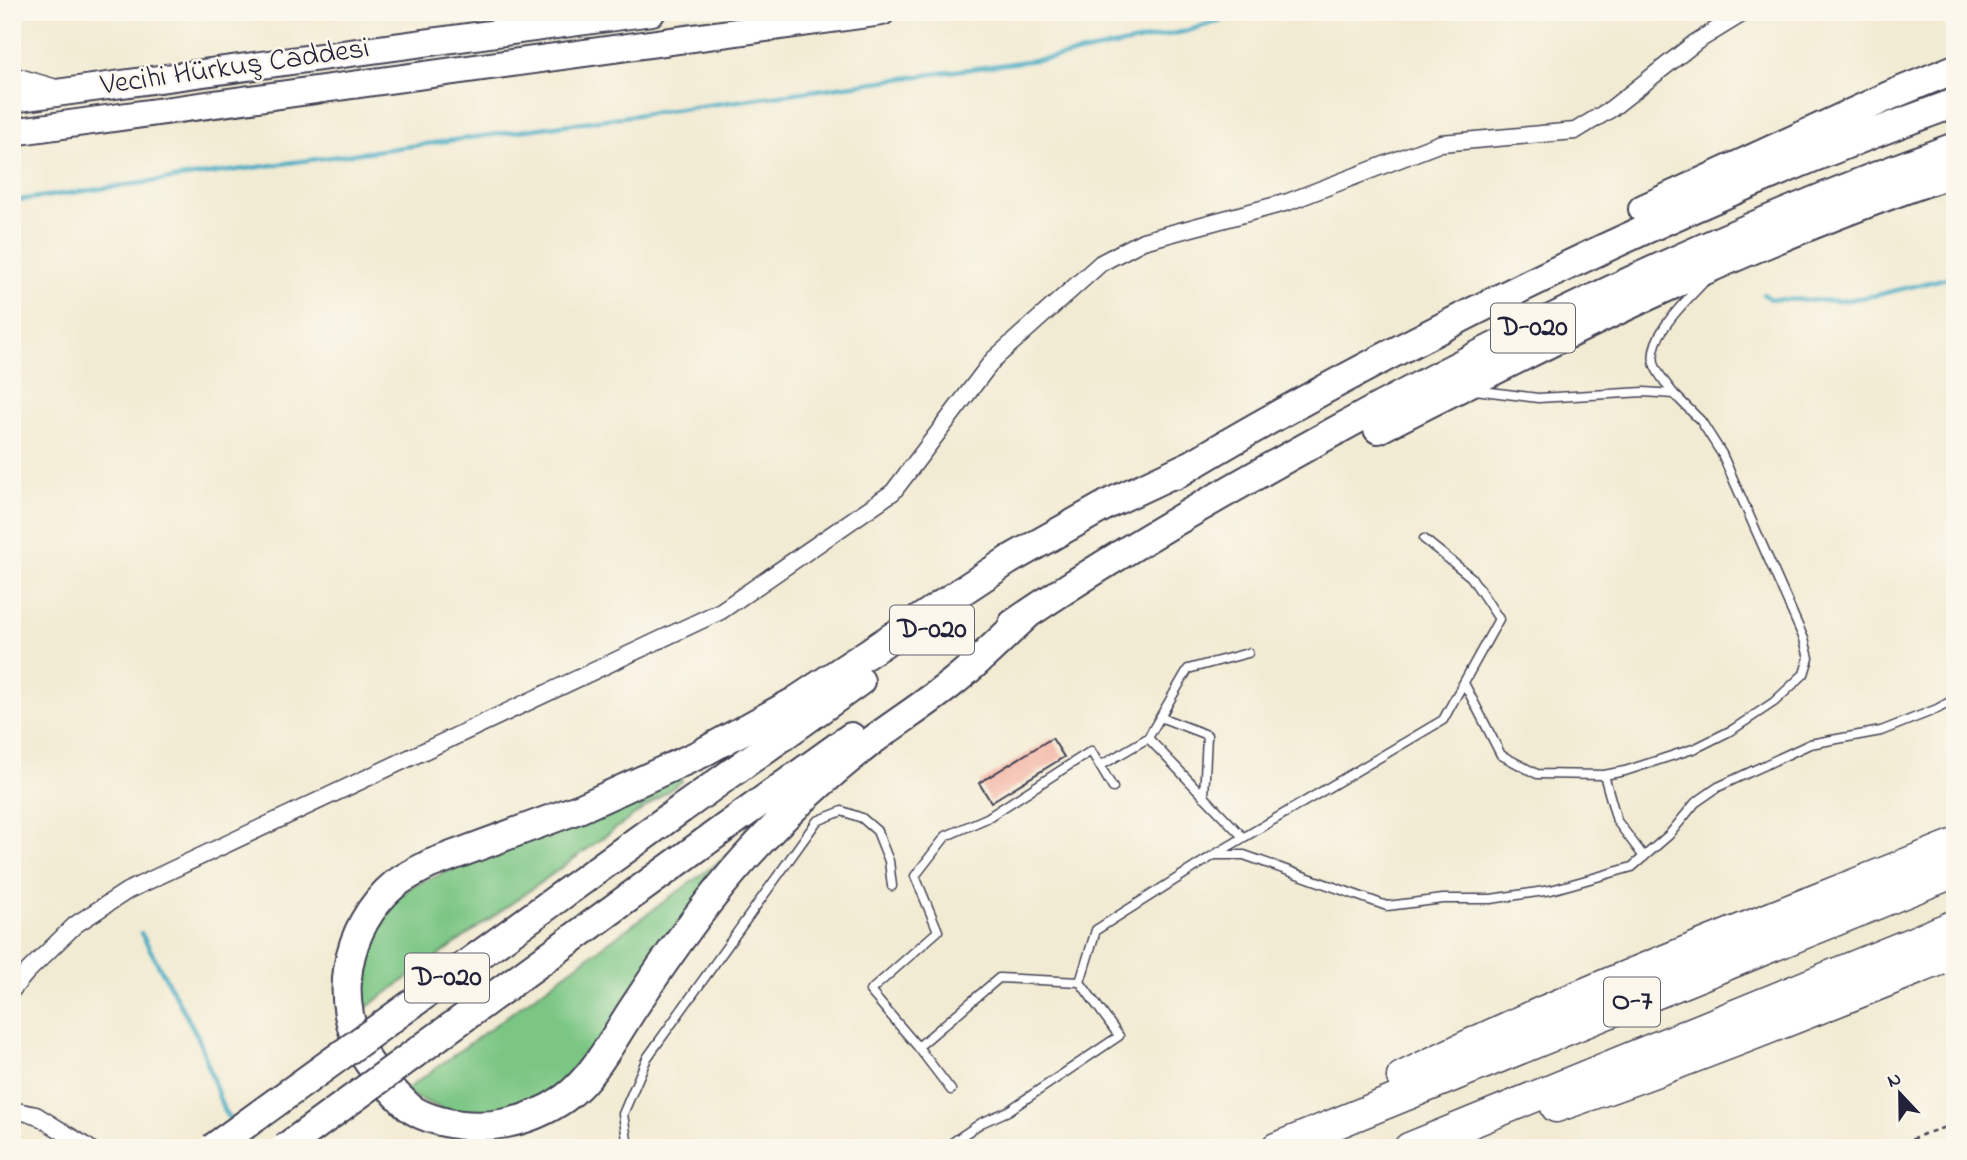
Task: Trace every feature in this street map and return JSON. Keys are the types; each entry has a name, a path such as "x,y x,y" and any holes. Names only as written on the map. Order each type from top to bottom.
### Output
{"highway":[{"path":"1457,319 1517,278 1598,232 1843,117 1955,69"},
{"name":"D-020","path":"212,1148 681,808 961,610 1191,465 1333,385 1518,288 1687,210 1801,162 1955,103"},
{"name":"D-020","path":"285,1148 817,761 1028,614 1130,549 1273,464 1409,391 1627,282 1860,183 1955,147"},
{"path":"1130,549 1365,436 1632,302 1863,204 1955,172"},
{"path":"1028,614 953,682 874,740 799,802 746,857 698,916 593,1069 567,1097 545,1110 508,1123 480,1127 453,1124 432,1119 413,1110 367,1061 350,1022 346,1005 347,974 351,954 368,915 382,897 402,879 430,864 580,808 711,748 794,702 1009,560 1110,503 1191,465"},
{"path":"1309,1134 1379,1088 1477,1039 1955,844"},
{"name":"O-7","path":"1276,1148 1955,872"},
{"name":"O-7","path":"1409,1148 1955,925"},
{"path":"1433,1148 1626,1084 1955,954"}],"main road":[{"name":"Vecihi Hürkuş Caddesi","path":"12,99 586,17 652,12"},
{"name":"Vecihi Hürkuş Caddesi","path":"12,132 882,12"}],"street":[{"path":"12,990 75,925 127,891 721,611 893,492 993,360 1101,263 1143,241 1288,202 1440,143 1575,131 1611,109 1696,42 1745,12"},
{"path":"12,75 51,87 97,87"},
{"path":"12,1110 36,1115 89,1148"}],"lane":[{"path":"1464,683 1501,755 1537,774 1604,775 1696,748 1732,730 1774,702 1804,674 1809,659 1804,639 1722,454 1701,421 1674,394 1655,365 1658,337 1678,309 1707,279 1745,252"},
{"path":"1458,388 1538,398 1644,392 1674,394"},
{"path":"1080,982 1096,930 1214,855 1443,720 1499,619 1471,577 1424,539"},
{"path":"1100,766 1148,738 1188,669 1248,653"},
{"path":"1214,855 1244,855 1387,906 1443,899 1491,899 1551,890 1632,867 1670,835 1695,803 1718,787 1810,744 1881,731 1955,699"},
{"path":"1160,717 1207,736 1204,797"},
{"path":"1148,738 1243,838"},
{"path":"951,1090 918,1046 870,991 938,932 915,876 946,836 987,818 1091,751 1112,788"},
{"path":"1604,775 1617,821 1644,857"},
{"path":"637,1148 628,1140 623,1114 647,1058 817,821 842,811 862,818 877,831 889,861 892,886"},
{"path":"918,1046 999,978 1080,982"},
{"path":"944,1148 981,1123 1007,1111 1119,1036 1080,982"}],"path":[{"path":"1893,1148 1955,1124"}],"green space":[{"path":"678,776 682,781 356,1015 358,963 380,914 410,887"},
{"path":"731,853 735,858 609,1032 552,1098 466,1119 403,1092"}],"building":[{"path":"1052,738 1064,757 991,802 979,783"}],"waterway":[{"path":"12,201 1064,56 1187,31 1246,12"},
{"path":"1763,294 1771,299 1841,301 1955,276"},
{"path":"141,933 198,1037 224,1111 231,1121"},
{"path":"242,1137 248,1148"}]}
